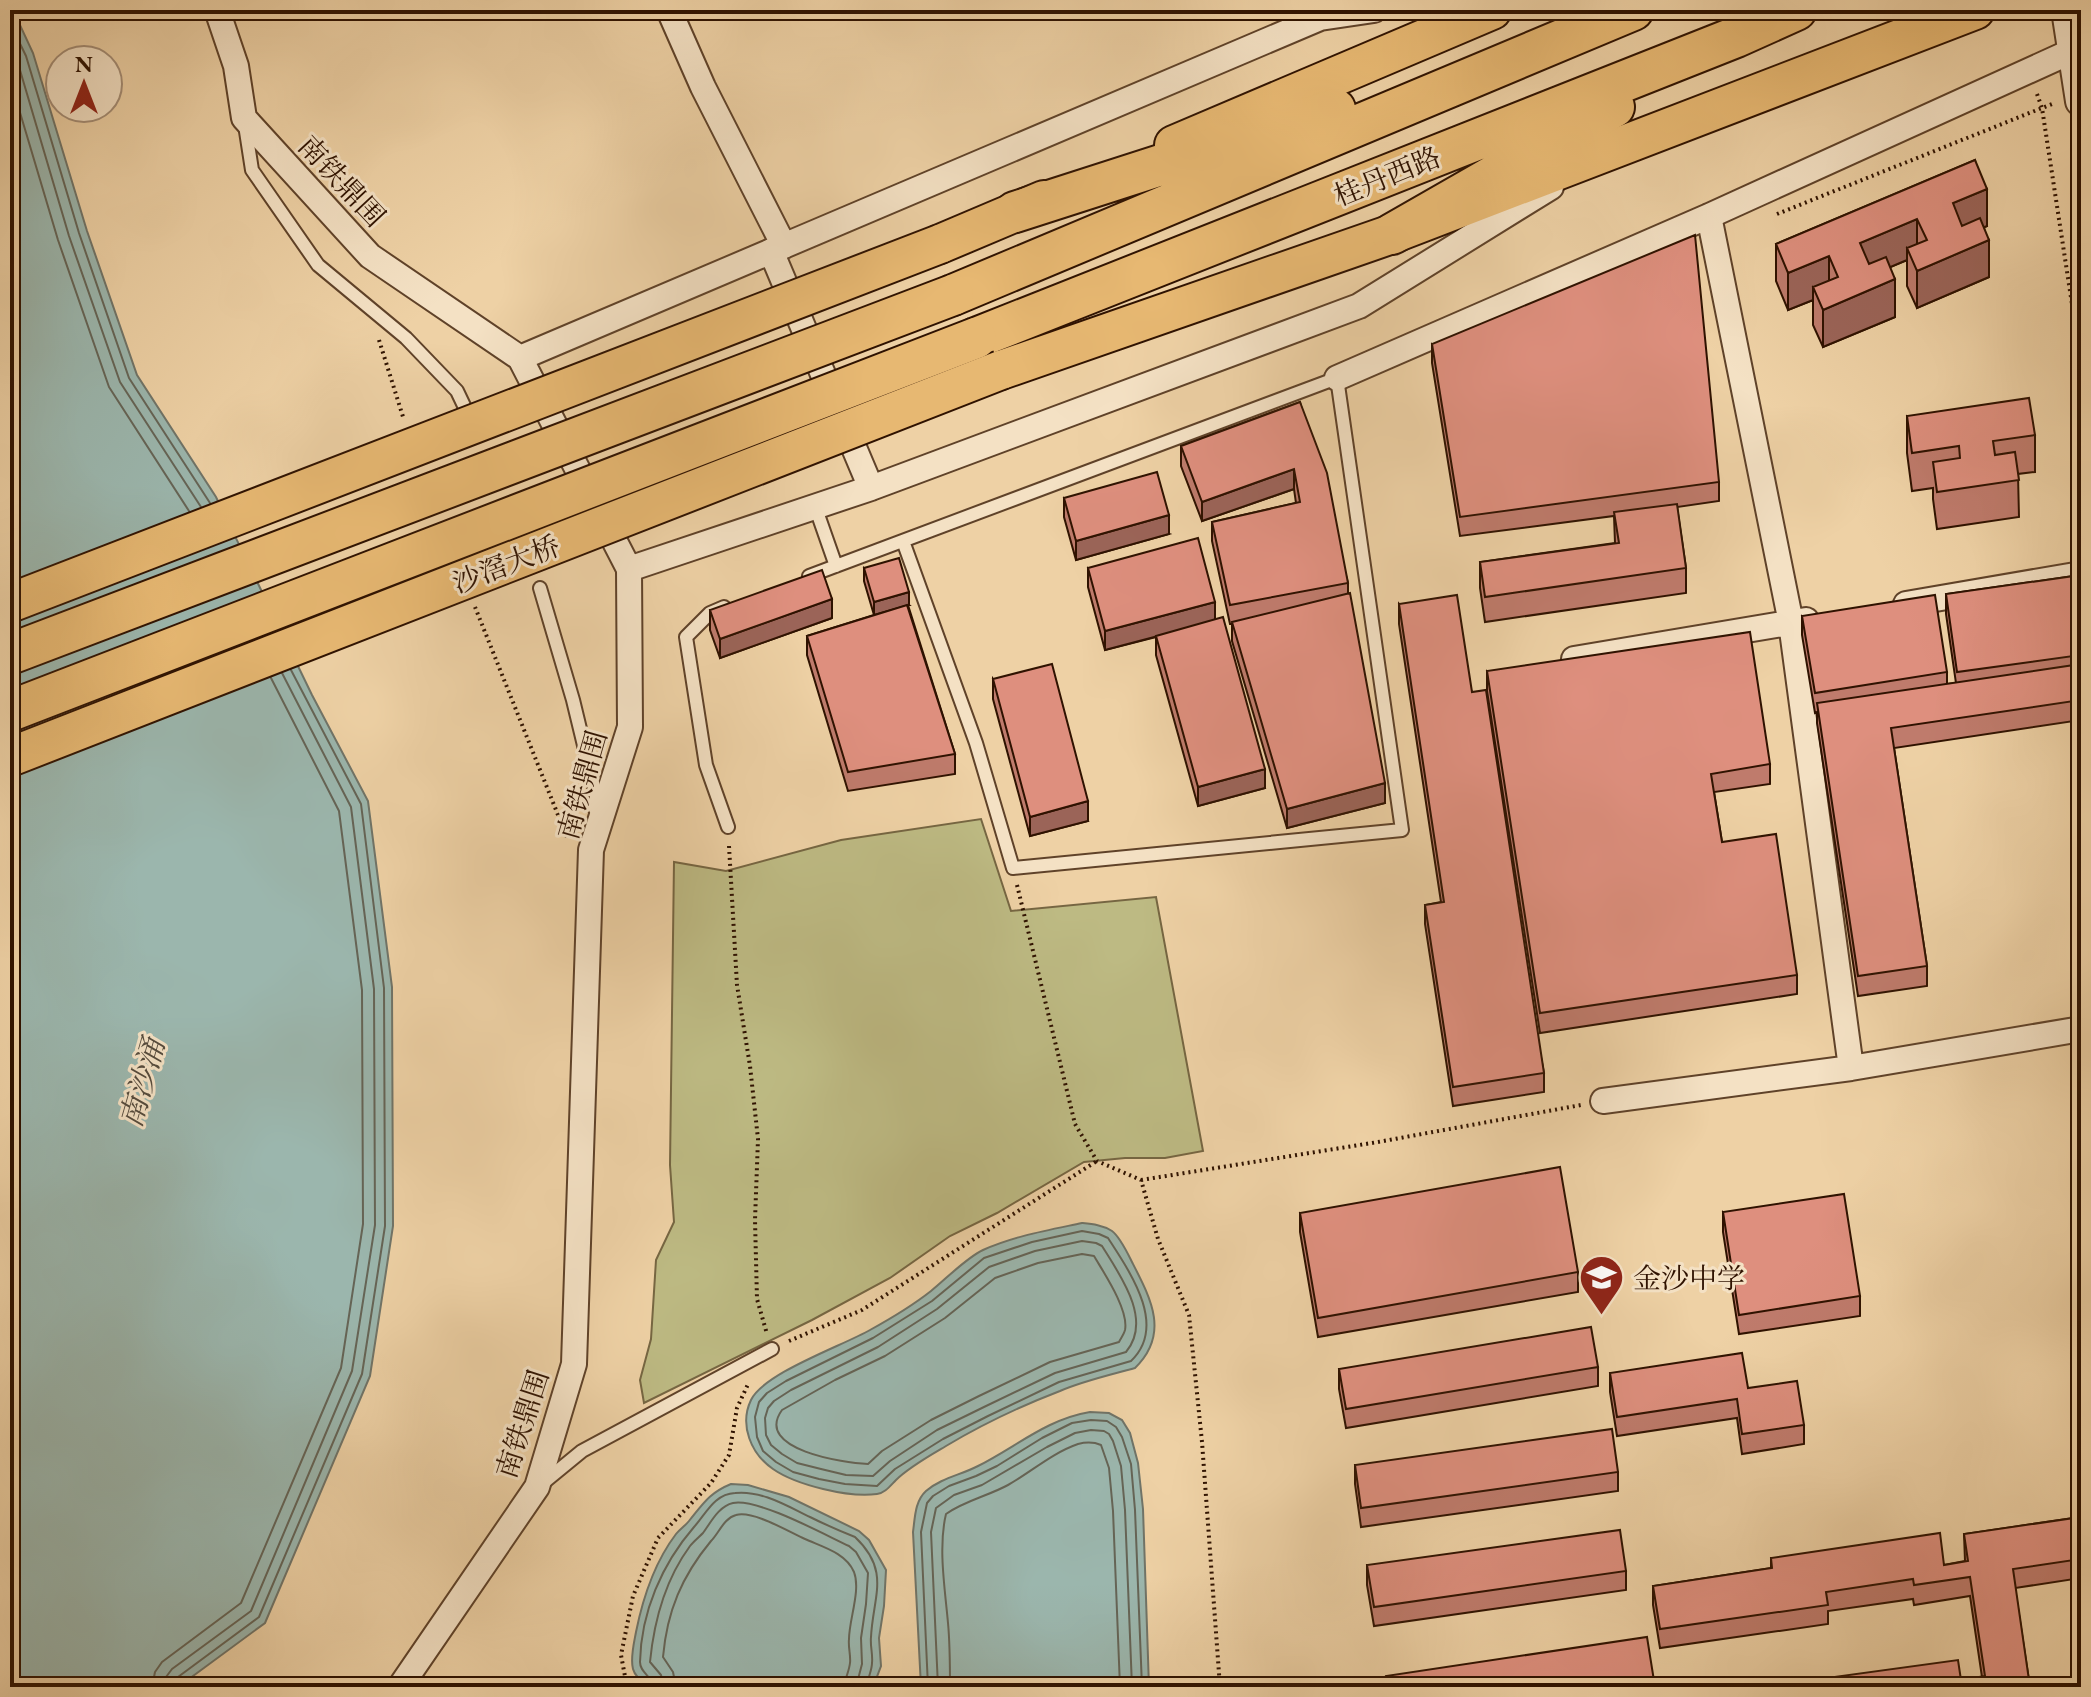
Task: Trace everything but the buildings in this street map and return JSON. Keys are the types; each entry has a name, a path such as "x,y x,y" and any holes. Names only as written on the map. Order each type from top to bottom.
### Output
{"highway":[{"name":"桂丹西路","path":"10,654 953,295 1633,10"},
{"name":"桂丹西路","path":"976,338 1736,37 1796,10"},
{"path":"1015,212 1594,26"},
{"path":"1392,234 1736,37"},
{"name":"沙滘大桥","path":"10,711 976,338"}],"main road":[{"path":"10,603 940,244 1492,10"},
{"name":"沙滘大桥","path":"10,757 1001,370 1392,234 1975,10"}],"street":[{"path":"217,10 236,66 244,118"},
{"path":"669,10 778,248 871,488"},
{"path":"520,358 1321,14 1374,10"},
{"path":"2067,10 2077,48 2067,102"},
{"path":"1337,378 1709,216 2077,48"},
{"name":"南铁鼎围","path":"244,118 370,256 520,358 629,569 630,727 591,850 574,1364 537,1487 400,1687"},
{"path":"629,569 871,488 1359,306 1612,149"},
{"path":"1709,216 1791,623 1851,1068"},
{"path":"1882,607 2081,574"},
{"path":"1547,663 1821,618"},
{"path":"1603,1101 1851,1068 2081,1029"}],"lane":[{"path":"244,118 252,170 318,265 406,338 457,391 467,412"},
{"path":"794,581 1337,378 1402,830 1013,868 976,743 903,541"},
{"path":"815,506 836,566"},
{"path":"540,588 573,700 596,795 591,850"},
{"path":"728,827 706,765 686,637 710,613 738,602"},
{"path":"537,1487 582,1451 772,1349"}],"path":[{"path":"2036,92 2042,108 2081,363"},
{"path":"1778,214 2042,108 2067,102"},
{"path":"728,827 737,985 758,1139 755,1220 757,1299 772,1349"},
{"path":"1013,868 1075,1124 1097,1161 1141,1180 1378,1142 1603,1101"},
{"path":"627,1687 621,1655 633,1596 639,1582 658,1538 711,1483 729,1455 737,1408 750,1381 772,1349 862,1310 1097,1161"},
{"path":"1141,1180 1158,1239 1189,1315 1202,1442 1220,1687"}],"shaded area":[{"path":"981,819 1011,911 1156,897 1203,1151 1165,1158 1084,1162 997,1213 950,1236 890,1278 644,1403 640,1380 651,1339 656,1260 674,1222 670,1165 674,862 726,871 841,840"}],"water":[{"name":"南沙涌","path":"10,10 13,10 33,53 44,89 44,124 55,124 87,231 137,375 216,497 312,695 368,801 392,987 393,1226 370,1376 265,1623 178,1687 10,1687"},
{"path":"1082,1223 1101,1226 1115,1234 1151,1303 1154,1316 1152,1342 1135,1368 1069,1387 1002,1416 920,1462 880,1493 852,1494 809,1485 773,1469 753,1447 747,1429 748,1410 751,1400 771,1380 893,1317 924,1297 983,1250 1019,1237"},
{"path":"1090,1412 1109,1413 1122,1420 1130,1433 1138,1463 1143,1509 1149,1687 921,1687 913,1532 922,1495 938,1483 978,1466 1046,1427"},
{"path":"731,1484 748,1485 789,1497 859,1531 869,1540 886,1570 879,1638 881,1666 873,1687 649,1687 636,1674 632,1655 639,1619 661,1557 676,1534 707,1500"}],"place":[{"name":"金沙中学","path":"1602,1317"}]}
